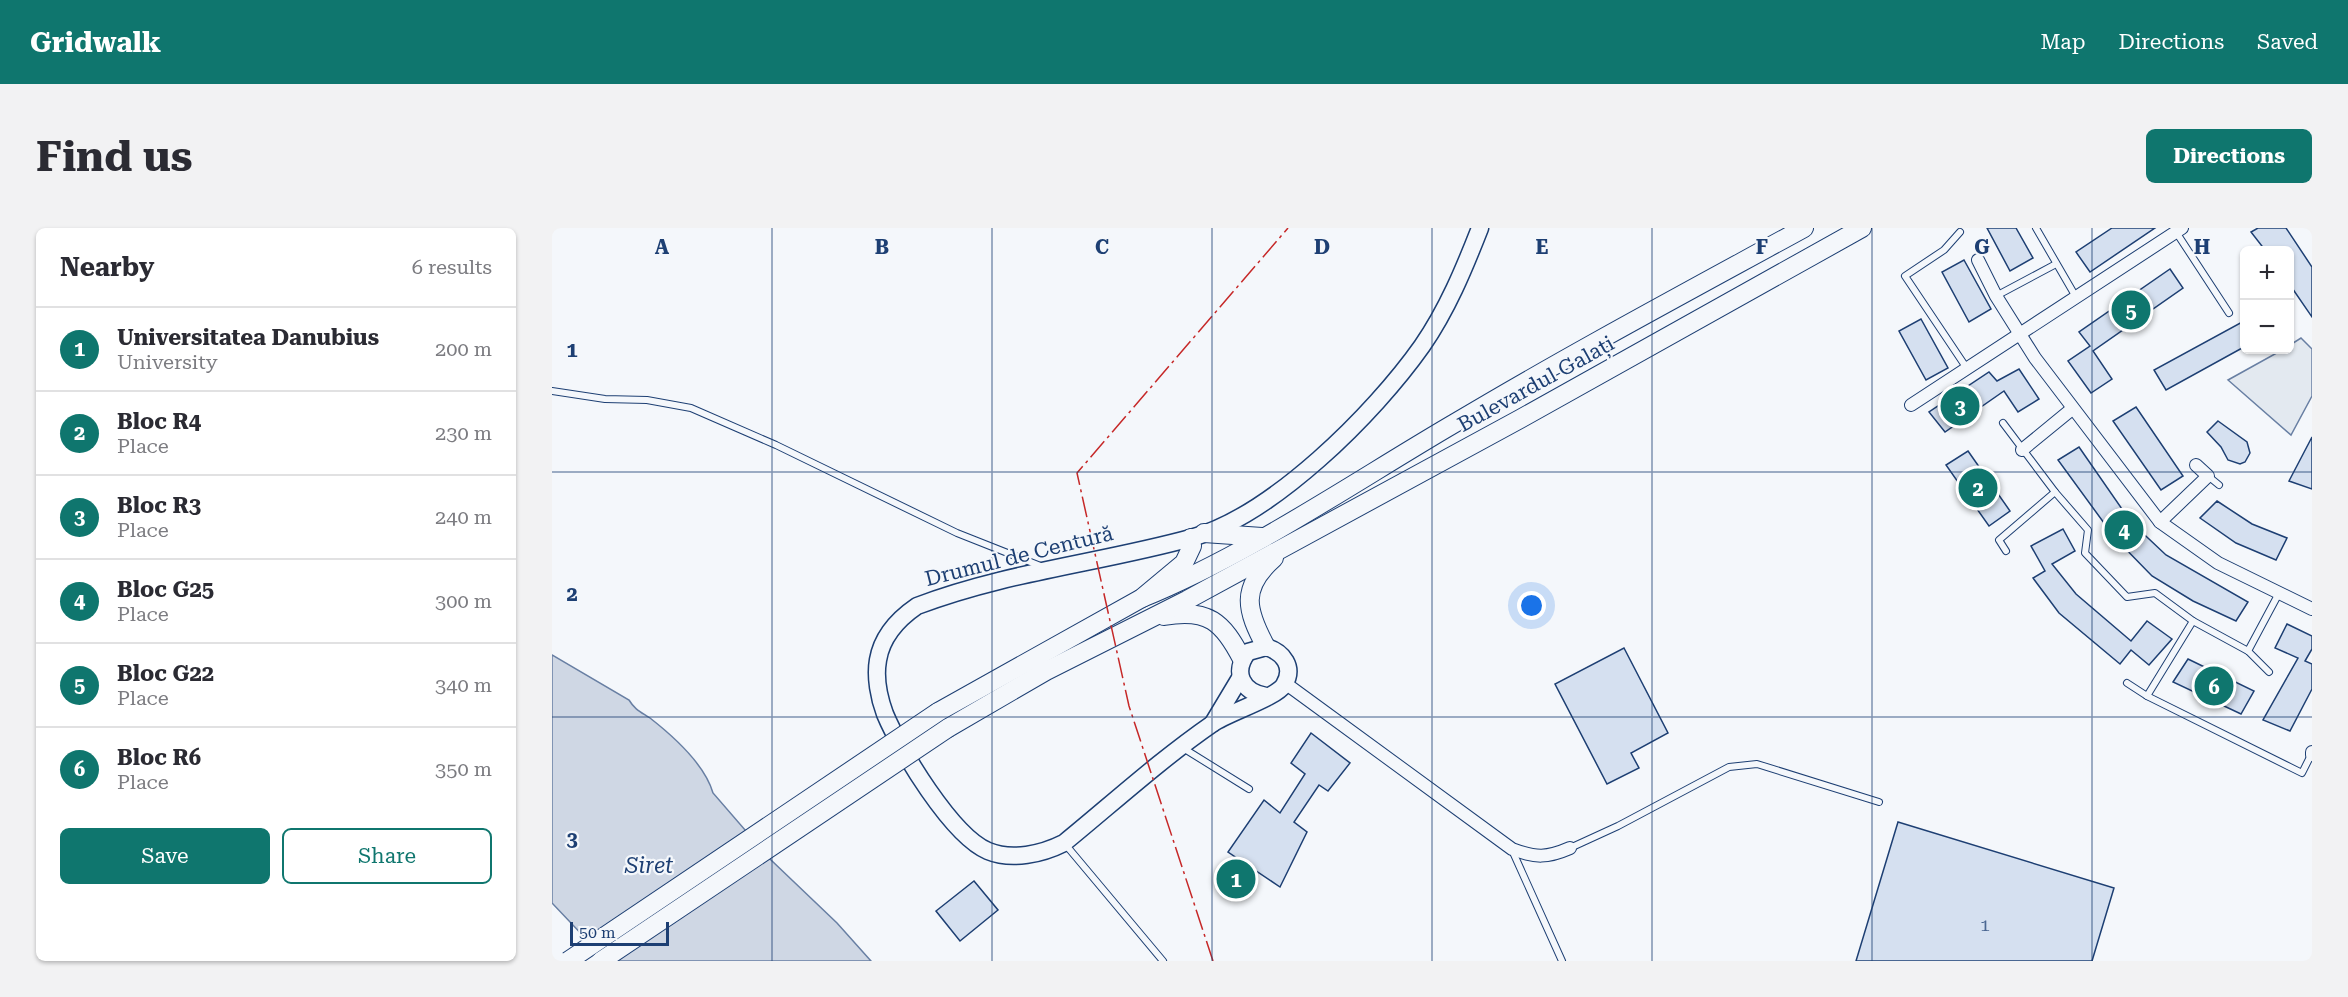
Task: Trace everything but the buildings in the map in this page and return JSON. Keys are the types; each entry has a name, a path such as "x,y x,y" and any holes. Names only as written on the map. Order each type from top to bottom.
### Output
{"main road":[{"name":"Bulevardul Galați","path":"1142,598 1180,582 1239,551 1507,392 1804,228"},
{"name":"Bulevardul Galați","path":"943,720 1154,618 1520,419 1862,228"},
{"path":"568,961 943,720 1142,598 1184,563 1197,536 1262,537"},
{"path":"1266,646 1250,616 1248,601 1252,585 1266,566 1292,543"},
{"path":"1154,618 1178,613 1211,618 1223,627 1242,659"},
{"path":"601,961 943,720"}],"street":[{"name":"Drumul de Centură","path":"1286,683 1274,694 1213,723 1064,843 1043,852 1007,855 987,851 969,838 937,802 894,733 885,713 877,678 877,662 887,634 917,606 962,590 1047,568 1197,536 1257,506 1297,476 1363,418 1422,346 1447,305 1480,228"},
{"path":"1911,405 1966,367 2077,299 2179,230"},
{"path":"1978,260 1996,296 2072,409 2160,522 2218,563 2278,595 2312,609"},
{"path":"2022,450 2072,409"},
{"path":"2160,522 2208,476 2196,465"},
{"path":"1242,659 1248,652 1266,646 1283,655 1288,674 1286,683 1512,849 1535,857 1549,857 1570,848"},
{"name":"Drumul de Centură","path":"1213,723 1240,678 1242,659"},
{"path":"1240,678 1245,688 1255,694 1266,696"}],"lane":[{"path":"2036,228 2077,299"},
{"path":"2179,230 2229,313"},
{"path":"1960,232 1944,249 1905,276 1966,367"},
{"path":"1996,296 2056,264"},
{"path":"552,391 605,399 647,400 691,408 776,445 957,533 1047,568"},
{"path":"2003,423 2055,492 2088,530 2085,553 2127,597 2155,593 2193,621 2248,651 2269,672"},
{"path":"2208,476 2219,485"},
{"path":"2006,550 1999,540 2055,492"},
{"path":"2248,651 2278,595"},
{"path":"2148,696 2193,621"},
{"path":"2127,683 2148,696 2302,773 2312,754"},
{"path":"1182,748 1249,789"},
{"path":"1570,848 1618,826 1729,767 1758,764 1879,802"},
{"path":"1064,843 1163,961"},
{"path":"1512,849 1562,961"}],"shaded area":[{"path":"2301,338 2312,349 2312,396 2291,435 2228,380 2275,354 2294,354 2294,342"}],"water":[{"name":"Siret","path":"552,655 629,700 636,709 678,742 703,772 713,793 771,860 837,923 871,961 607,961 552,903"}],"power":[{"path":"1213,961 1129,706 1077,473 1288,228"}],"place":[{"name":"Bloc G22","path":"2131,310"},
{"name":"Bloc R3","path":"1960,406"},
{"name":"Bloc R4","path":"1978,488"},
{"name":"Bloc G25","path":"2124,530"},
{"name":"Bloc R6","path":"2214,686"},
{"name":"Universitatea Danubius","path":"1236,879"}]}
